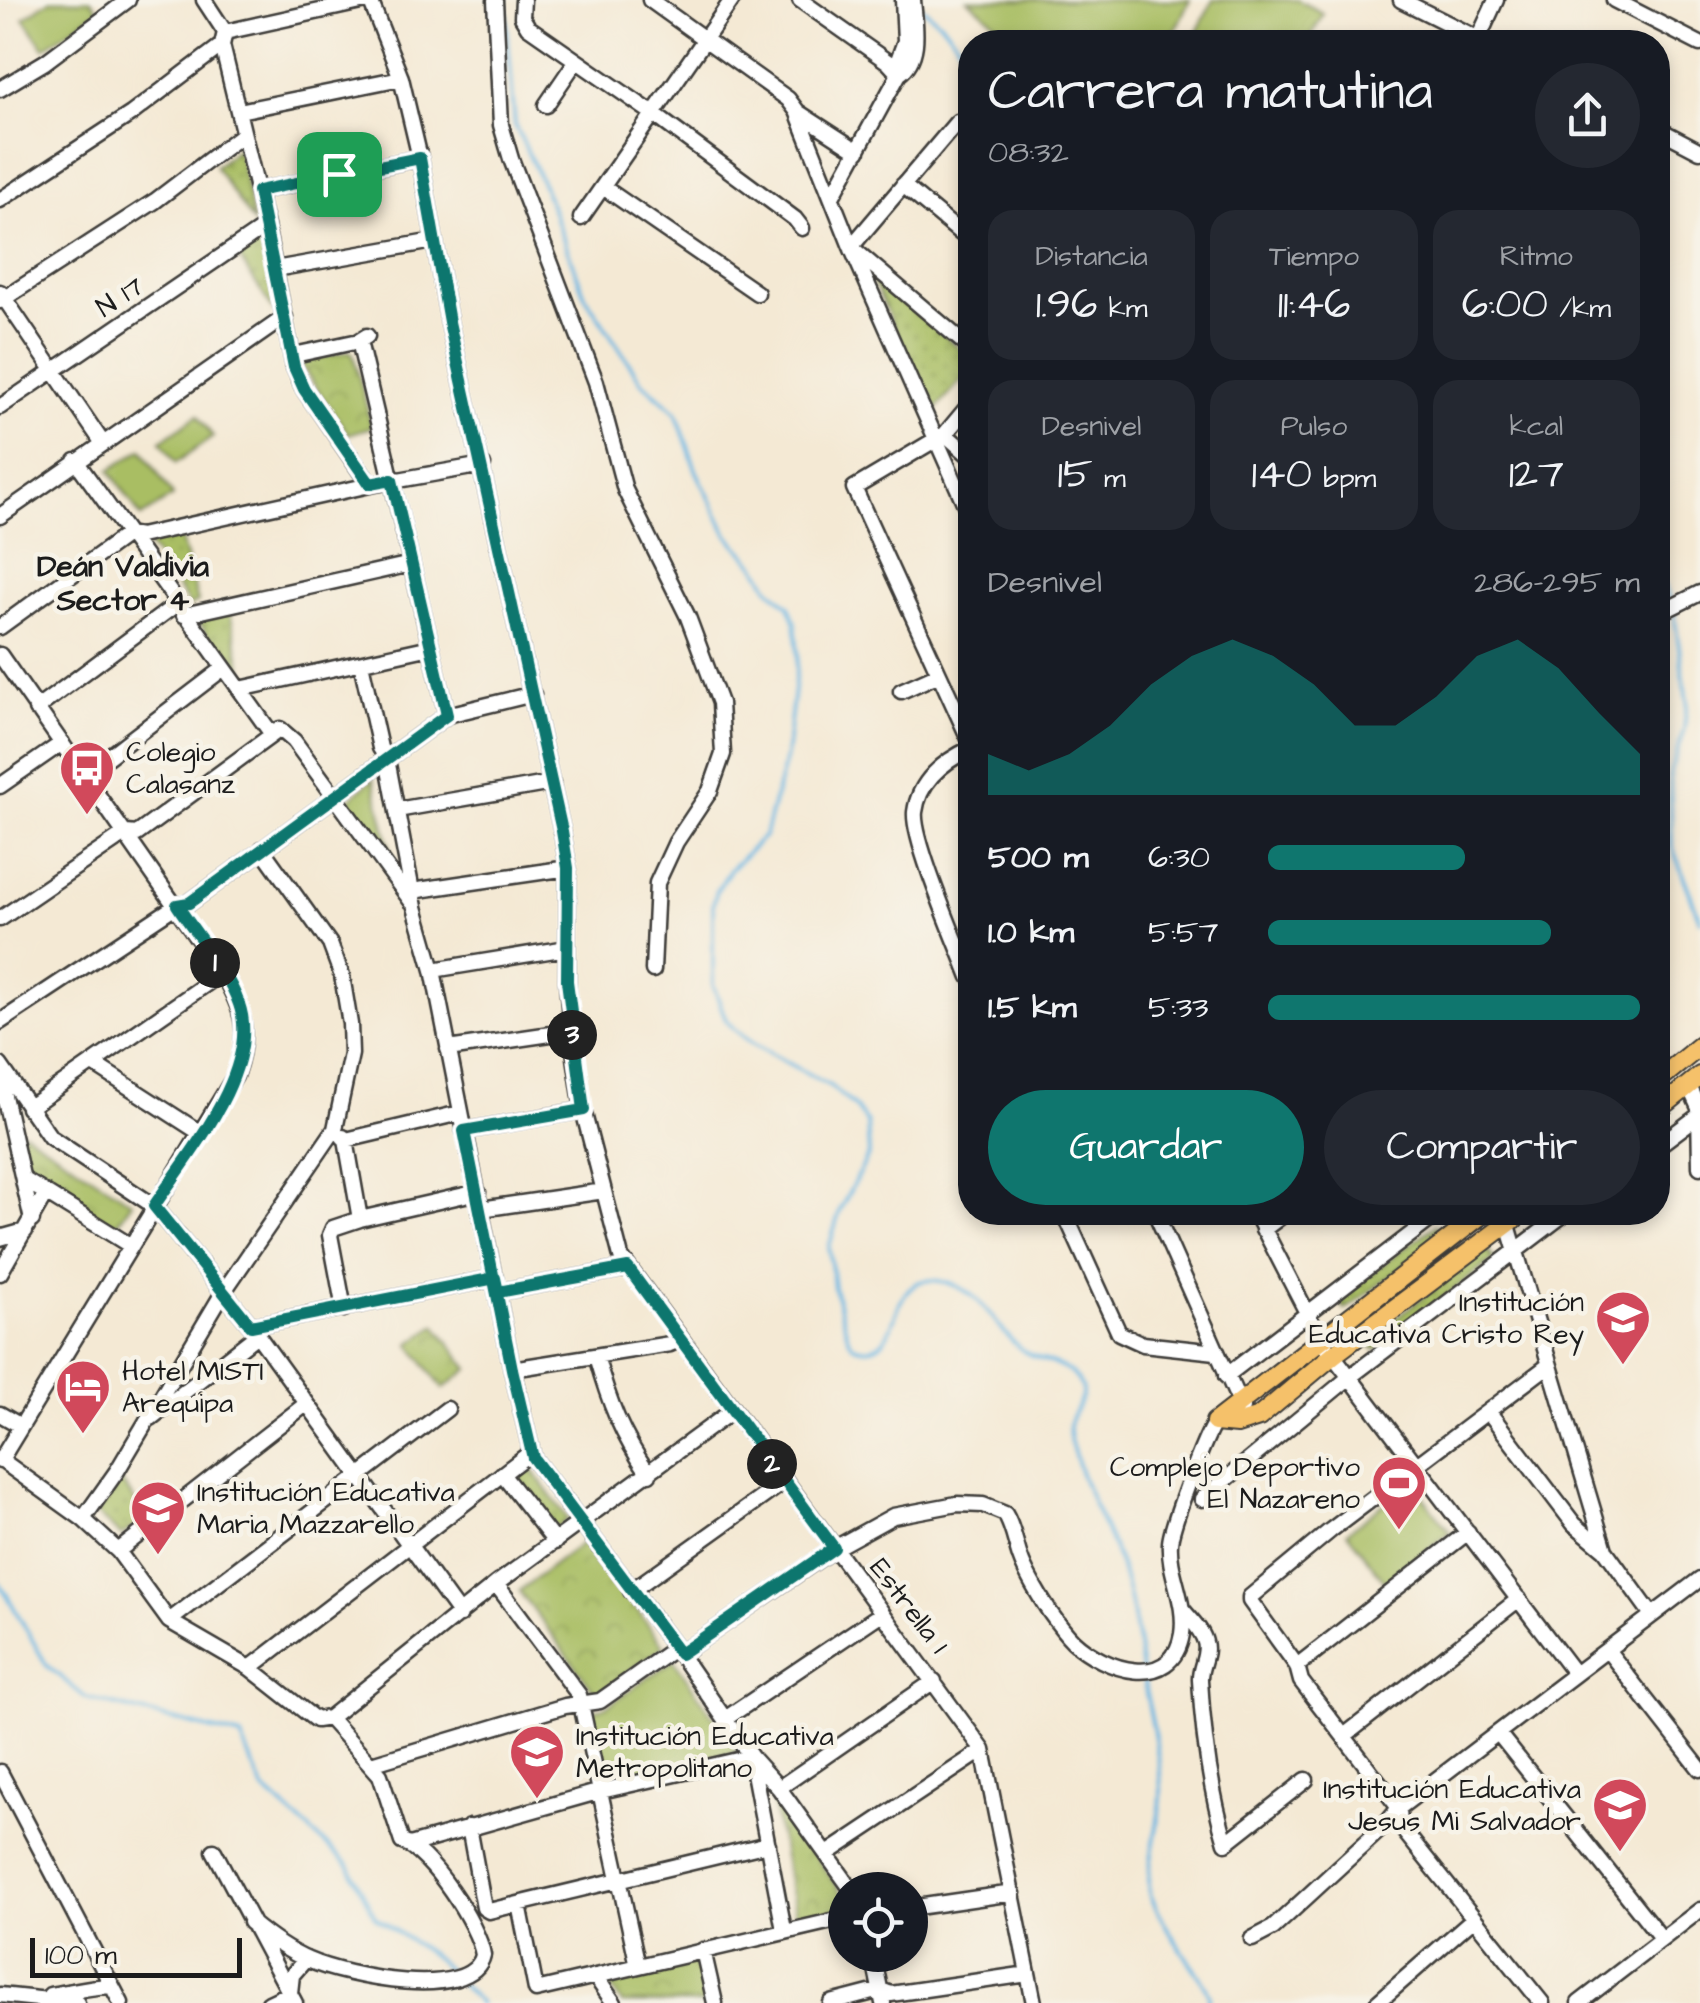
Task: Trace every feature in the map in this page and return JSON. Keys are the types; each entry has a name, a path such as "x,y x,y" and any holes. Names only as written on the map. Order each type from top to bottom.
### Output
{"main road":[{"path":"1670,1070 1700,1046"},
{"path":"1670,1101 1695,1081"},
{"path":"1216,1422 1245,1412 1320,1338 1468,1225"},
{"path":"1245,1412 1259,1417 1334,1355 1508,1225"}],"street":[{"path":"0,89 45,62 128,0"},
{"path":"204,0 224,38 294,367 304,389 370,484"},
{"path":"0,200 104,133 224,38 370,0"},
{"name":"Estrella 1","path":"370,0 401,78 420,158 434,241 552,783 568,868 571,1031 584,1110 621,1258 982,1750 1034,2003"},
{"path":"495,0 500,125 596,382 626,490 688,617 720,703 723,754 710,792 676,842 658,884 653,970"},
{"path":"523,0 522,17 528,28 652,113 795,218 802,228"},
{"path":"650,0 788,99 798,112 851,248 958,485"},
{"path":"581,218 732,0"},
{"path":"800,0 888,62 898,74"},
{"path":"903,0 911,35"},
{"path":"832,197 898,74 897,64 911,35 913,0"},
{"path":"1401,0 1460,30"},
{"path":"1486,30 1496,0"},
{"path":"1614,0 1700,44"},
{"path":"546,105 576,61"},
{"path":"239,111 401,78"},
{"path":"798,112 858,151"},
{"path":"851,248 958,123"},
{"path":"102,442 2,297 155,201 243,134"},
{"path":"1670,135 1700,151"},
{"path":"258,191 420,158"},
{"path":"903,186 958,231"},
{"path":"603,187 756,294"},
{"name":"N 17","path":"0,407 266,226"},
{"path":"275,269 434,241"},
{"path":"851,248 958,338"},
{"path":"0,516 285,317"},
{"path":"294,355 363,338 447,715"},
{"path":"958,418 940,438 854,488 958,718"},
{"path":"940,438 958,449"},
{"path":"76,461 271,733"},
{"path":"0,627 128,534 140,536 370,484 483,465"},
{"path":"36,709 181,609 412,564"},
{"path":"1670,608 1700,593"},
{"path":"240,689 431,646"},
{"path":"0,655 222,974 239,1002 245,1044 235,1076 202,1134 0,1460 83,1519 118,1551 169,1621 250,1668 316,1720 329,1718 496,1584 732,1411"},
{"path":"361,663 433,970 531,1452 751,1757 780,1788 840,1872"},
{"path":"84,775 224,668"},
{"path":"901,692 939,674"},
{"path":"0,1022 177,905 189,903 447,715 532,694"},
{"path":"0,919 126,833 137,834 280,729 414,899"},
{"path":"0,786 62,743"},
{"path":"958,753 934,772 916,812 921,844 958,944"},
{"path":"396,810 552,783"},
{"path":"262,849 330,944 342,976 351,1054 341,1135 360,1219"},
{"path":"414,899 568,868"},
{"path":"433,970 567,948"},
{"path":"28,1108 222,974"},
{"path":"448,1049 571,1031"},
{"path":"92,1063 202,1134"},
{"path":"0,1065 50,1138 154,1206 254,1330 460,1615"},
{"path":"0,1078 6,1141 22,1179 29,1225"},
{"path":"1695,1081 1700,1168"},
{"path":"464,1131 584,1110"},
{"path":"83,1519 117,1471 224,1290 341,1135 460,1113"},
{"path":"1670,1137 1698,1116"},
{"path":"22,1179 131,1246"},
{"path":"481,1209 604,1191"},
{"path":"344,1309 330,1236 333,1228 478,1192"},
{"path":"0,1274 46,1194"},
{"path":"0,1238 29,1225"},
{"path":"1070,1225 1119,1332 1143,1344 1216,1352"},
{"path":"1161,1225 1245,1412"},
{"path":"1261,1225 1320,1338 1575,1674"},
{"path":"1263,1230 1270,1225"},
{"path":"1226,1376 1423,1225"},
{"path":"1508,1225 1605,1550"},
{"path":"1202,1500 1350,1376 1550,1225"},
{"path":"144,1424 254,1330 344,1309 628,1268"},
{"path":"512,1369 681,1339"},
{"path":"596,1356 612,1412 649,1474"},
{"path":"1542,2003 1400,1826 1398,1808 1300,1681 1296,1666 1250,1597 1548,1365"},
{"path":"118,1551 306,1404"},
{"path":"169,1621 447,1409"},
{"path":"1488,1410 1574,1524 1605,1550 1652,1615"},
{"path":"0,1414 21,1426"},
{"path":"371,1764 565,1706 600,1701 834,1548 893,1516 957,1504 982,1505 1005,1514 1013,1527 1021,1559 1048,1610 1074,1642 1097,1658 1142,1672 1158,1670 1178,1647 1183,1610 1170,1542 1204,1437 1216,1422"},
{"path":"250,1668 531,1452"},
{"path":"502,1474 554,1542"},
{"path":"631,1590 785,1481"},
{"path":"1296,1666 1468,1532"},
{"path":"1252,1938 1272,1928 1385,1825 1398,1808 1700,1580"},
{"path":"496,1584 579,1695 638,1966"},
{"path":"1344,1736 1519,1600"},
{"path":"1183,1610 1206,1644 1199,1674 1208,1766 1212,1800 1226,1843 1306,1780"},
{"path":"725,1720 882,1613"},
{"path":"1608,1651 1700,1770"},
{"path":"780,1788 934,1681"},
{"path":"250,1922 306,1960 372,1982 460,1983 473,1976 483,1955 475,1932 446,1885 400,1838 380,1775 329,1718"},
{"path":"1498,1733 1662,1939"},
{"path":"1687,1754 1700,1744"},
{"path":"827,1854 982,1750"},
{"path":"410,1845 601,1791 751,1757"},
{"path":"751,1757 784,1930"},
{"path":"0,1772 114,1996"},
{"path":"469,1827 484,1908 489,1911 768,1844"},
{"path":"214,1851 293,1998"},
{"path":"928,1905 1012,1893"},
{"path":"518,1904 536,1990 828,1921"},
{"path":"1579,2003 1700,1910"},
{"path":"1377,2003 1474,1918"},
{"path":"702,1950 715,2003"},
{"path":"88,1990 96,1969 95,1953"},
{"path":"293,1998 292,1975 306,1960"},
{"path":"877,1972 882,1997"},
{"path":"832,2003 1028,1974"},
{"path":"595,1976 614,2003"},
{"path":"0,1995 39,1996 88,1990 100,1984 114,1996"},
{"path":"39,1996 77,2003"},
{"path":"269,2003 293,1998"}],"green space":[{"path":"50,0 91,0 98,10 44,48 24,18"},
{"path":"968,0 1190,0 1175,30 999,30"},
{"path":"1213,0 1297,0 1323,13 1314,30 1198,30"},
{"path":"238,148 254,224 215,167"},
{"path":"260,239 276,309 274,311 238,256"},
{"path":"867,268 958,348 958,384 933,413"},
{"path":"349,351 372,427 348,434 302,367 305,361"},
{"path":"198,415 213,437 176,463 161,441"},
{"path":"142,449 173,496 141,517 110,470"},
{"path":"180,535 198,602 190,606 147,543"},
{"path":"230,612 244,679 239,680 197,620"},
{"path":"373,778 394,865 349,800"},
{"path":"24,1132 132,1202 115,1227 28,1174 20,1136"},
{"path":"1436,1225 1444,1236 1345,1310 1337,1298"},
{"path":"1487,1249 1494,1259 1375,1350 1367,1340"},
{"path":"436,1325 469,1369 443,1389 410,1344"},
{"path":"527,1462 568,1519 554,1529 513,1473"},
{"path":"119,1479 147,1518 121,1536 96,1514"},
{"path":"1412,1482 1450,1532 1386,1583 1347,1532"},
{"path":"585,1541 664,1646 597,1695 519,1591"},
{"path":"674,1660 738,1752 607,1782 591,1711 607,1706"},
{"path":"772,1800 828,1874 828,1912 797,1919"},
{"path":"699,1958 708,2003 622,2003 608,1984"}],"waterway":[{"path":"505,0 515,125 543,185 585,296 641,381 676,412 696,470 727,534 756,566 770,589 789,606 795,622 798,656 786,756 765,835 730,870 717,890 713,904 713,985 726,1020 734,1029 753,1044 830,1086 867,1123 869,1154 840,1210 829,1247 834,1288 854,1346 872,1348 883,1341 903,1298 912,1286 928,1280 963,1289 1022,1350 1069,1372 1080,1384 1082,1395 1070,1421 1070,1437 1085,1486 1126,1587 1159,1761 1161,1802 1149,1887 1169,1931 1206,1987 1208,2003"},
{"path":"918,4 958,44"},
{"path":"1670,600 1672,604"},
{"path":"1674,613 1687,702 1684,729 1670,772 1672,846 1700,920"},
{"path":"0,1583 47,1666 86,1698 241,1737 263,1789 349,1865 375,1917 436,1958 452,1975"},
{"path":"458,1982 480,2003"}],"place":[{"name":"Colegio Calasanz","path":"87,817"},
{"name":"Institución Educativa Cristo Rey","path":"1623,1367"},
{"name":"Hotel MISTI Arequipa","path":"83,1436"},
{"name":"Complejo Deportivo El Nazareno","path":"1399,1532"},
{"name":"Institución Educativa Maria Mazzarello","path":"158,1557"},
{"name":"Institución Educativa Metropolitano","path":"537,1801"},
{"name":"Institución Educativa Jesus Mi Salvador","path":"1620,1854"}],"district":[{"name":"Deán Valdivia Sector 4","path":"123,584"}],"route":[{"path":"339,174 258,191 294,367 304,389 370,484 392,480 447,715 189,903 177,905 239,1002 245,1044 235,1076 154,1206 251,1326 495,1278 498,1292 628,1268 834,1548 680,1654 533,1458 512,1369 498,1292 464,1131 584,1110 567,981 568,868 449,322 420,158 339,174"}]}
